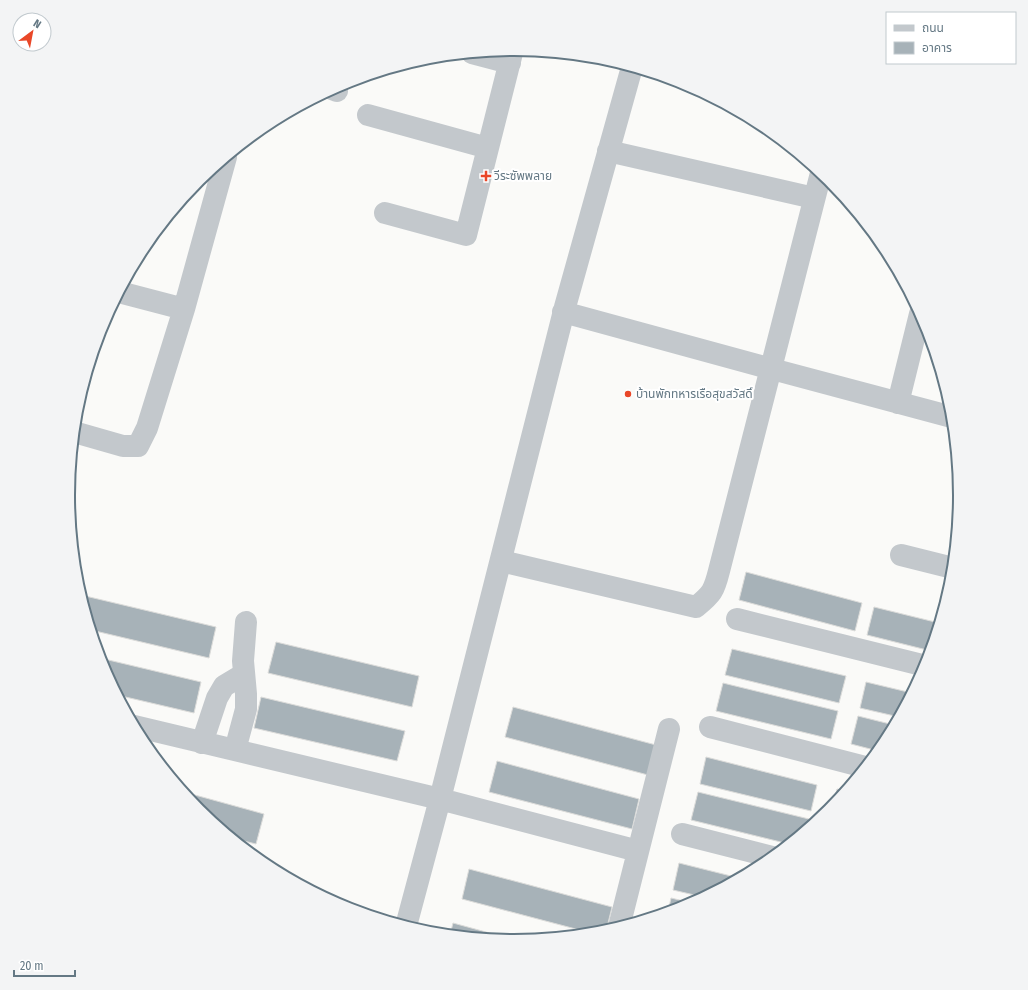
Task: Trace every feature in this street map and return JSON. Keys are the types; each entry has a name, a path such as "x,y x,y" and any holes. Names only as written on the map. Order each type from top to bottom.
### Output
{"street":[{"path":"385,213 466,235 511,56"},
{"path":"407,921 440,799 564,312 631,72"},
{"path":"368,115 488,148"},
{"path":"608,151 814,198"},
{"path":"80,434 123,446 138,446 147,428 184,309 222,168"},
{"path":"501,561 696,607 708,598 714,590 772,369 819,180"},
{"path":"124,293 184,309"},
{"path":"564,312 946,415"},
{"path":"898,402 918,322"},
{"path":"901,555 947,566"},
{"path":"737,619 919,664"},
{"path":"235,750 246,709 243,661 246,622"},
{"path":"202,742 217,698 224,686 244,674"},
{"path":"142,728 440,799 638,851"},
{"path":"710,728 859,766"},
{"path":"621,921 669,729"},
{"path":"682,834 765,855"}],"building":[{"path":"746,572 862,603 855,631 739,600"},
{"path":"87,596 216,627 209,658 97,631"},
{"path":"874,607 934,622 925,650 867,635"},
{"path":"276,642 419,676 412,707 268,673"},
{"path":"732,649 846,676 839,703 725,675"},
{"path":"107,660 201,682 194,713 124,697"},
{"path":"866,682 907,692 894,716 860,708"},
{"path":"723,683 838,711 831,739 716,711"},
{"path":"261,697 405,731 397,761 254,728"},
{"path":"513,707 656,745 648,775 505,737"},
{"path":"858,716 889,724 871,749 851,744"},
{"path":"706,757 817,785 811,811 700,784"},
{"path":"497,761 639,799 632,829 489,792"},
{"path":"698,792 809,819 782,842 691,820"},
{"path":"194,795 264,814 256,844 245,841 225,825"},
{"path":"679,863 731,876 695,895 673,890"},
{"path":"469,869 612,907 608,924 577,929 462,899"},
{"path":"671,898 683,901 682,901 669,906"},
{"path":"453,923 490,933 485,933 451,929"}],"place":[{"name":"วีระซัพพลาย","path":"486,176"},
{"name":"บ้านพักทหารเรือสุขสวัสดิ์","path":"628,394"}]}
